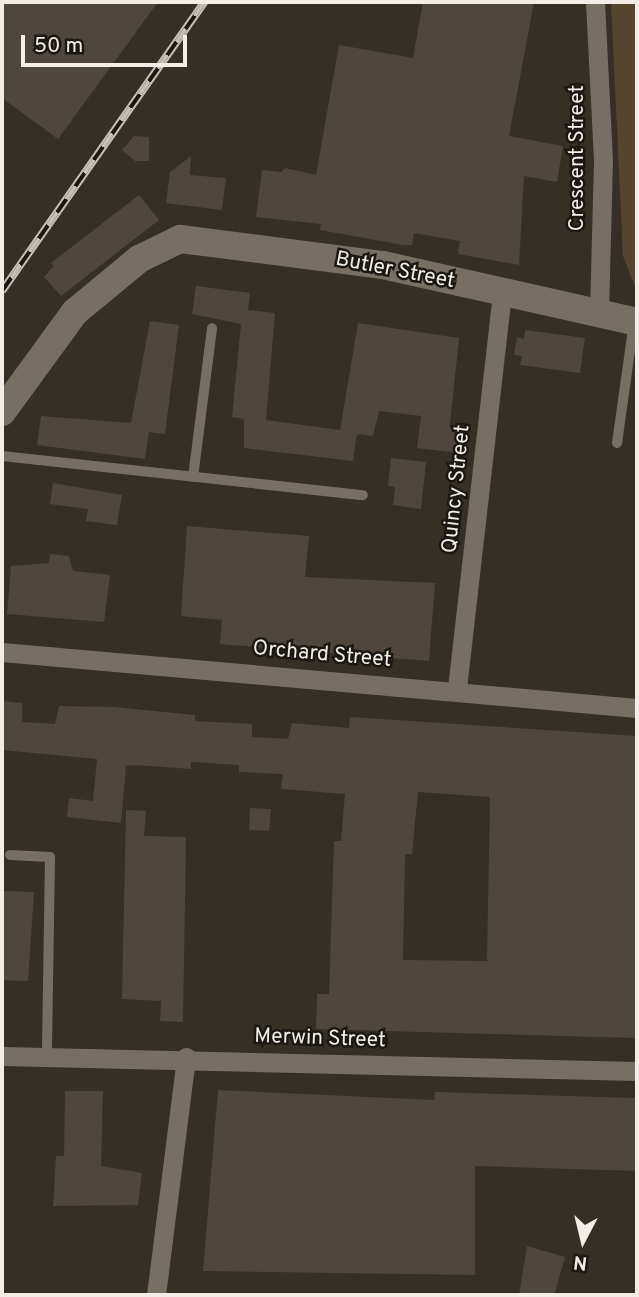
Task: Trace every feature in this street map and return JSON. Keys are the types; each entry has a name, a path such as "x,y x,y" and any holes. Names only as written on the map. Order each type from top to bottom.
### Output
{"main road":[{"name":"Butler Street","path":"2,412 75,312 152,251 180,239 205,239 383,265 502,294 636,322"}],"street":[{"name":"Crescent Street","path":"595,2 603,160 599,314"},
{"name":"Quincy Street","path":"457,688 502,294"},
{"name":"Orchard Street","path":"2,652 457,688 637,708"},
{"name":"Merwin Street","path":"2,1056 186,1057 637,1071"},
{"path":"156,1295 186,1057"}],"lane":[{"path":"617,443 636,322"},
{"path":"193,477 212,328"},
{"path":"2,456 363,495"},
{"path":"10,855 50,857 47,1056"}],"shaded area":[{"path":"611,2 637,2 637,292 623,256"}],"building":[{"path":"7,2 158,2 58,139 2,98 2,8"},
{"path":"423,2 534,2 509,136 563,146 557,182 524,176 519,265 458,254 460,241 414,233 412,245 403,245 320,230 321,224 256,217 262,170 281,172 285,168 316,175 339,45 413,58"},
{"path":"134,136 149,137 149,161 135,161 122,150"},
{"path":"191,156 190,175 226,178 222,210 166,203 170,172"},
{"path":"139,195 159,220 61,296 44,277 54,266 51,263"},
{"path":"196,286 250,293 248,310 275,313 266,420 340,430 358,323 459,338 450,424 462,428 459,453 417,448 421,416 379,411 373,436 357,434 353,461 244,448 244,419 232,417 241,324 192,314"},
{"path":"150,321 179,325 165,434 149,432 145,459 37,445 41,416 131,423"},
{"path":"525,330 585,338 580,373 520,365 522,356 514,355 517,337 524,339"},
{"path":"391,458 426,462 421,509 393,505 395,487 388,486"},
{"path":"53,483 122,495 117,525 86,521 88,509 50,504"},
{"path":"187,526 309,536 305,577 435,583 429,661 220,644 222,620 181,616"},
{"path":"50,554 69,556 73,571 110,575 104,622 7,614 11,566 49,563"},
{"path":"2,701 22,703 22,722 55,724 59,706 114,707 195,715 195,721 252,724 252,737 288,739 292,723 349,728 350,717 637,736 637,1038 316,1029 317,994 329,994 334,841 341,841 345,794 281,789 283,774 239,772 239,765 191,762 191,769 133,765 126,766 121,823 67,817 69,798 93,801 97,759 2,750","holes":["418,792 490,797 487,961 403,960 405,854 412,854"]},
{"path":"250,808 271,809 269,831 249,830"},
{"path":"126,810 146,811 144,836 186,837 183,1022 160,1021 161,1001 122,999"},
{"path":"2,891 34,892 28,981 2,980"},
{"path":"218,1090 434,1100 435,1092 637,1098 637,1171 475,1166 475,1275 203,1271"},
{"path":"65,1091 103,1091 101,1166 142,1173 138,1205 53,1206 56,1156 64,1156"},
{"path":"527,1246 565,1257 554,1295 519,1295"}],"railway":[{"path":"2,291 204,2"}]}
